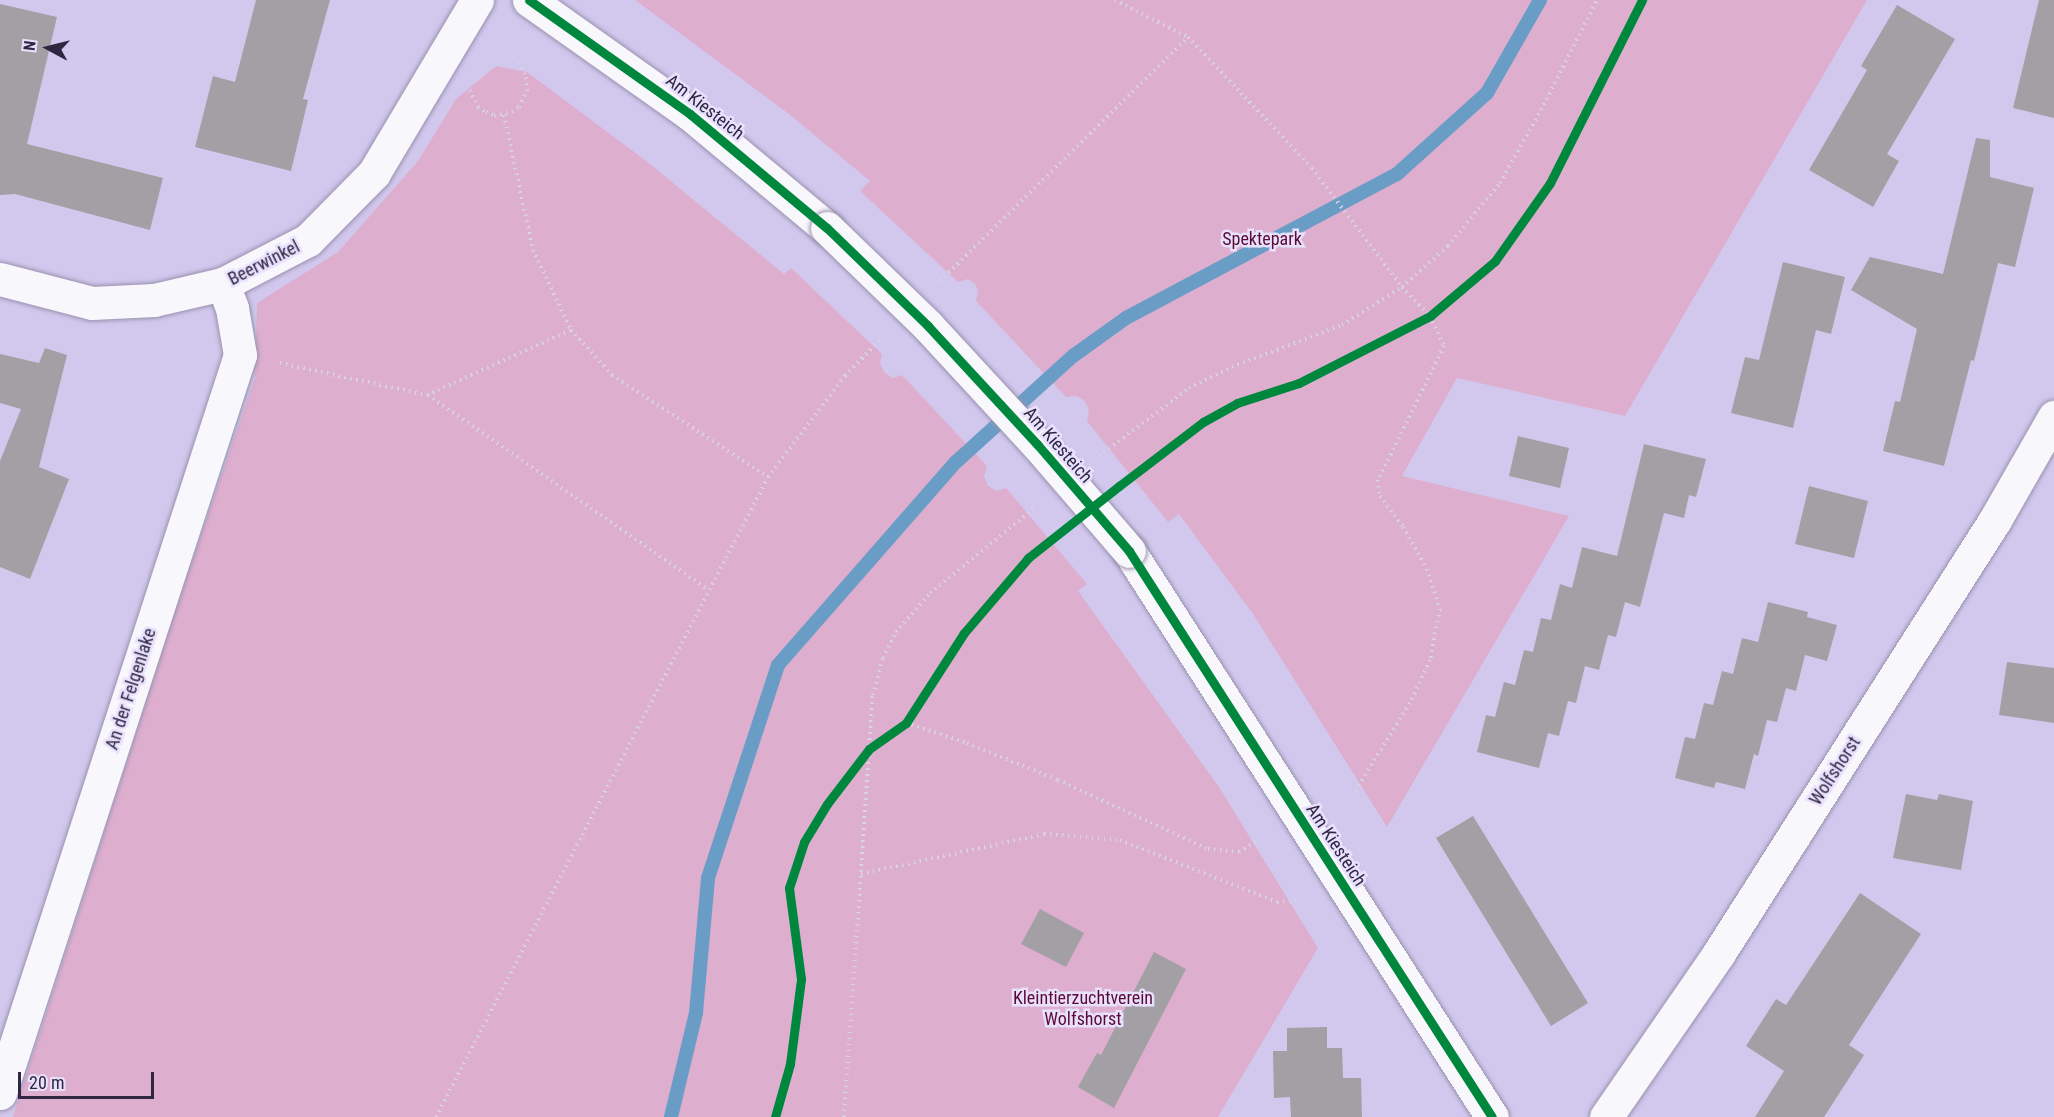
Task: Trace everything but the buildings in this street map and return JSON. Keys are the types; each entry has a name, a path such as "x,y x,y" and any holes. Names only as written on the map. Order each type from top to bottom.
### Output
{"street":[{"name":"Beerwinkel","path":"0,279 92,303 154,300 223,284 308,240 374,173 477,0"},
{"name":"Am Kiesteich","path":"529,0 690,114 827,228 959,360 1037,444 1129,551 1492,1117"},
{"name":"An der Felgenlake","path":"0,1094 240,355 232,308 223,284"},
{"name":"Wolfshorst","path":"1606,1117 1725,943 1995,520 2054,417"}],"path":[{"path":"1115,0 1188,37 1312,168 1402,287 1430,316 1444,346 1378,480 1380,496 1404,526 1427,569 1440,609 1430,660 1410,703 1354,793"},
{"path":"1115,443 1189,388 1232,367 1342,325 1402,287 1448,246 1500,183 1542,110 1597,0"},
{"path":"1119,486 1203,422 1237,402 1299,383 1430,316 1495,261 1550,183 1642,0"},
{"path":"951,270 1188,37"},
{"path":"469,81 472,99 478,107 494,115 504,115 519,107 527,91 525,74 519,61"},
{"path":"504,115 533,249 571,330 612,375 768,477"},
{"path":"427,395 571,330"},
{"path":"436,1117 768,477 844,376 872,348"},
{"path":"278,363 427,395 709,590"},
{"path":"844,1117 873,695 883,658 896,632 930,593 1025,515"},
{"path":"775,1117 790,1064 801,978 789,888 804,842 826,804 869,749 906,723 964,633 1028,558 1064,529"},
{"path":"906,723 967,743 1058,780 1208,849 1239,852 1259,840"},
{"path":"861,874 1044,834 1120,840 1277,902 1296,900"}],"green space":[{"name":"Spektepark","path":"635,0 1867,0 1625,416 1457,378 1402,476 1569,516 1387,827 1253,614 1179,514 1168,522 1087,421 1089,410 1085,401 1077,396 1066,397 976,301 978,290 975,284 968,279 958,282 860,191 870,181 789,114"},
{"name":"Kleintierzuchtverein Wolfshorst","path":"496,66 527,72 645,160 784,274 791,268 882,354 880,363 884,372 893,378 902,375 987,466 984,477 988,486 997,491 1006,488 1087,584 1078,591 1219,787 1318,948 1218,1117 13,1117 176,608 255,378 257,303 338,252 418,161 456,99"}],"waterway":[{"path":"671,1117 696,1013 708,878 778,665 956,462 1073,356 1126,318 1397,174 1487,93 1540,0"}],"cycle path":[{"path":"529,0 690,114 827,228 928,326 1037,444 1129,551 1492,1117"},
{"path":"775,1117 790,1064 801,979 789,888 804,842 827,804 869,749 906,723 964,633 1028,558 1119,486 1203,422 1237,403 1299,383 1430,316 1495,261 1550,183 1642,0"}]}
